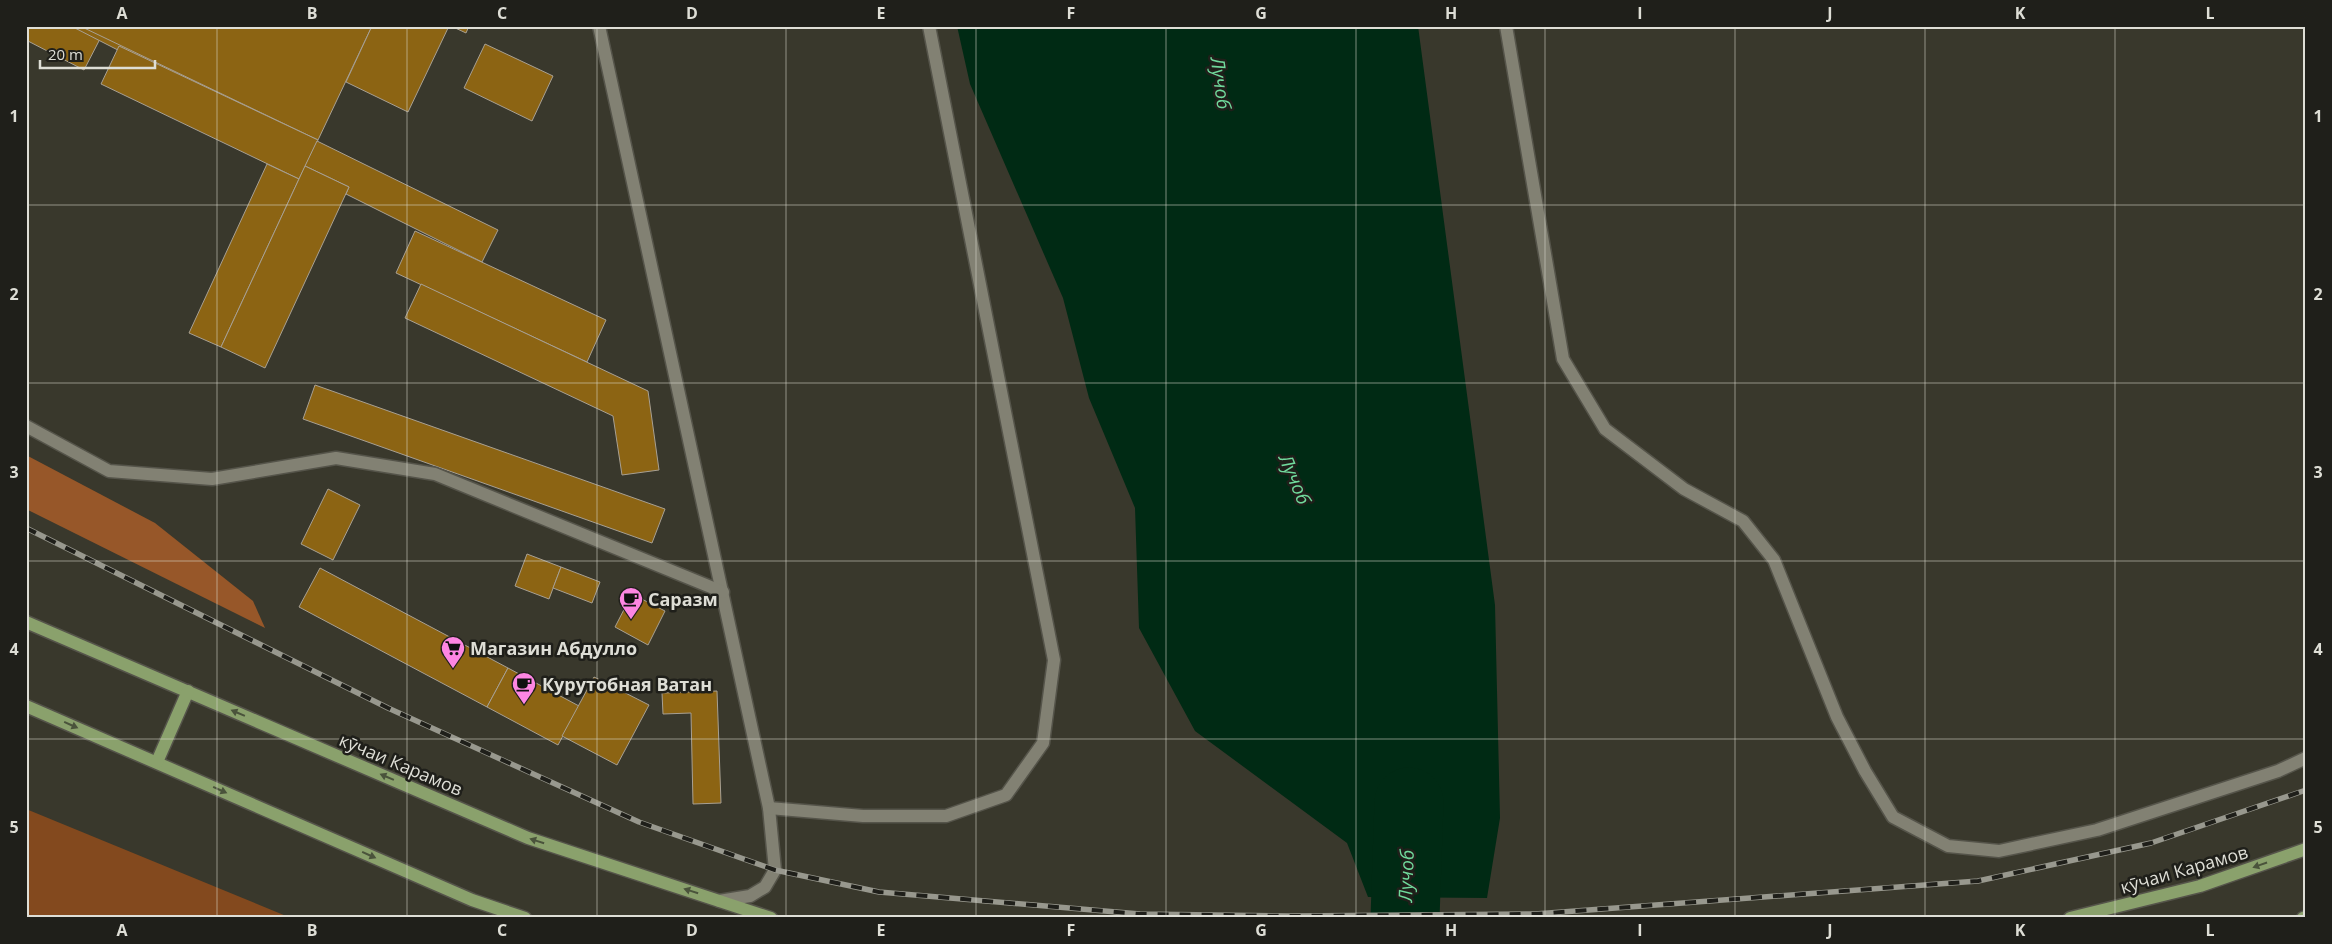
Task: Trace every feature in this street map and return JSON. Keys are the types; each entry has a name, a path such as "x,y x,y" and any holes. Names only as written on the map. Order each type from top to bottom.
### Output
{"main road":[{"name":"кӯчаи Карамов","path":"26,622 528,838 771,918"},
{"path":"157,762 188,691"},
{"path":"26,706 472,900 525,918"},
{"name":"кӯчаи Карамов","path":"2070,918 2200,886 2306,849"}],"street":[{"path":"599,26 770,808 775,870 765,887 750,896 719,901"},
{"path":"770,808 863,816 946,816 1006,795 1044,743 1054,660 929,26"},
{"path":"1506,26 1563,360 1605,429 1684,489 1743,521 1774,560 1837,717 1865,772 1893,816 1948,846 1999,852 2097,830 2278,771 2306,758"},
{"path":"26,426 109,471 212,479 336,458 435,474 723,592"}],"shaded area":[{"path":"26,455 155,523 253,601 265,628 26,509"},
{"path":"26,809 291,918 26,918"}],"water":[{"path":"957,26 1418,26 1495,605 1500,818 1487,898 1368,897 1347,843 1195,731 1139,628 1135,508 1089,398 1063,298 970,84"}],"building":[{"path":"26,26 81,26 101,37 84,70 26,40"},
{"path":"71,26 348,26 365,35 307,147"},
{"path":"80,26 372,26 318,140"},
{"path":"372,26 449,26 408,112 346,82"},
{"path":"451,26 469,26 466,33"},
{"path":"485,44 553,76 532,121 464,88"},
{"path":"119,46 318,140 299,179 101,84"},
{"path":"317,141 498,230 482,262 346,194 349,187 305,166"},
{"path":"267,164 299,179 221,347 189,333"},
{"path":"305,166 349,187 265,368 221,347"},
{"path":"415,231 606,320 587,362 396,273"},
{"path":"421,284 648,391 659,470 622,475 613,416 405,318"},
{"path":"315,385 665,509 652,543 303,419"},
{"path":"328,489 360,505 333,560 301,544"},
{"path":"527,554 561,567 549,599 515,586"},
{"path":"561,567 600,582 592,603 553,588"},
{"path":"320,568 508,668 487,707 299,607"},
{"path":"632,594 665,611 648,645 615,627"},
{"path":"508,668 579,706 558,745 487,707"},
{"path":"594,677 649,705 617,765 562,736"},
{"path":"717,691 721,803 693,804 691,713 663,714 662,693"}],"waterway":[{"name":"Лучоб","path":"1405,918 1409,802"}],"railway":[{"path":"26,528 388,708 639,822 775,870 879,892 1140,914 1290,916 1535,914 1978,881 2151,843 2306,790"}],"place":[{"name":"Саразм","path":"631,620"},
{"name":"Магазин Абдулло","path":"453,669"},
{"name":"Курутобная Ватан","path":"524,705"}]}
